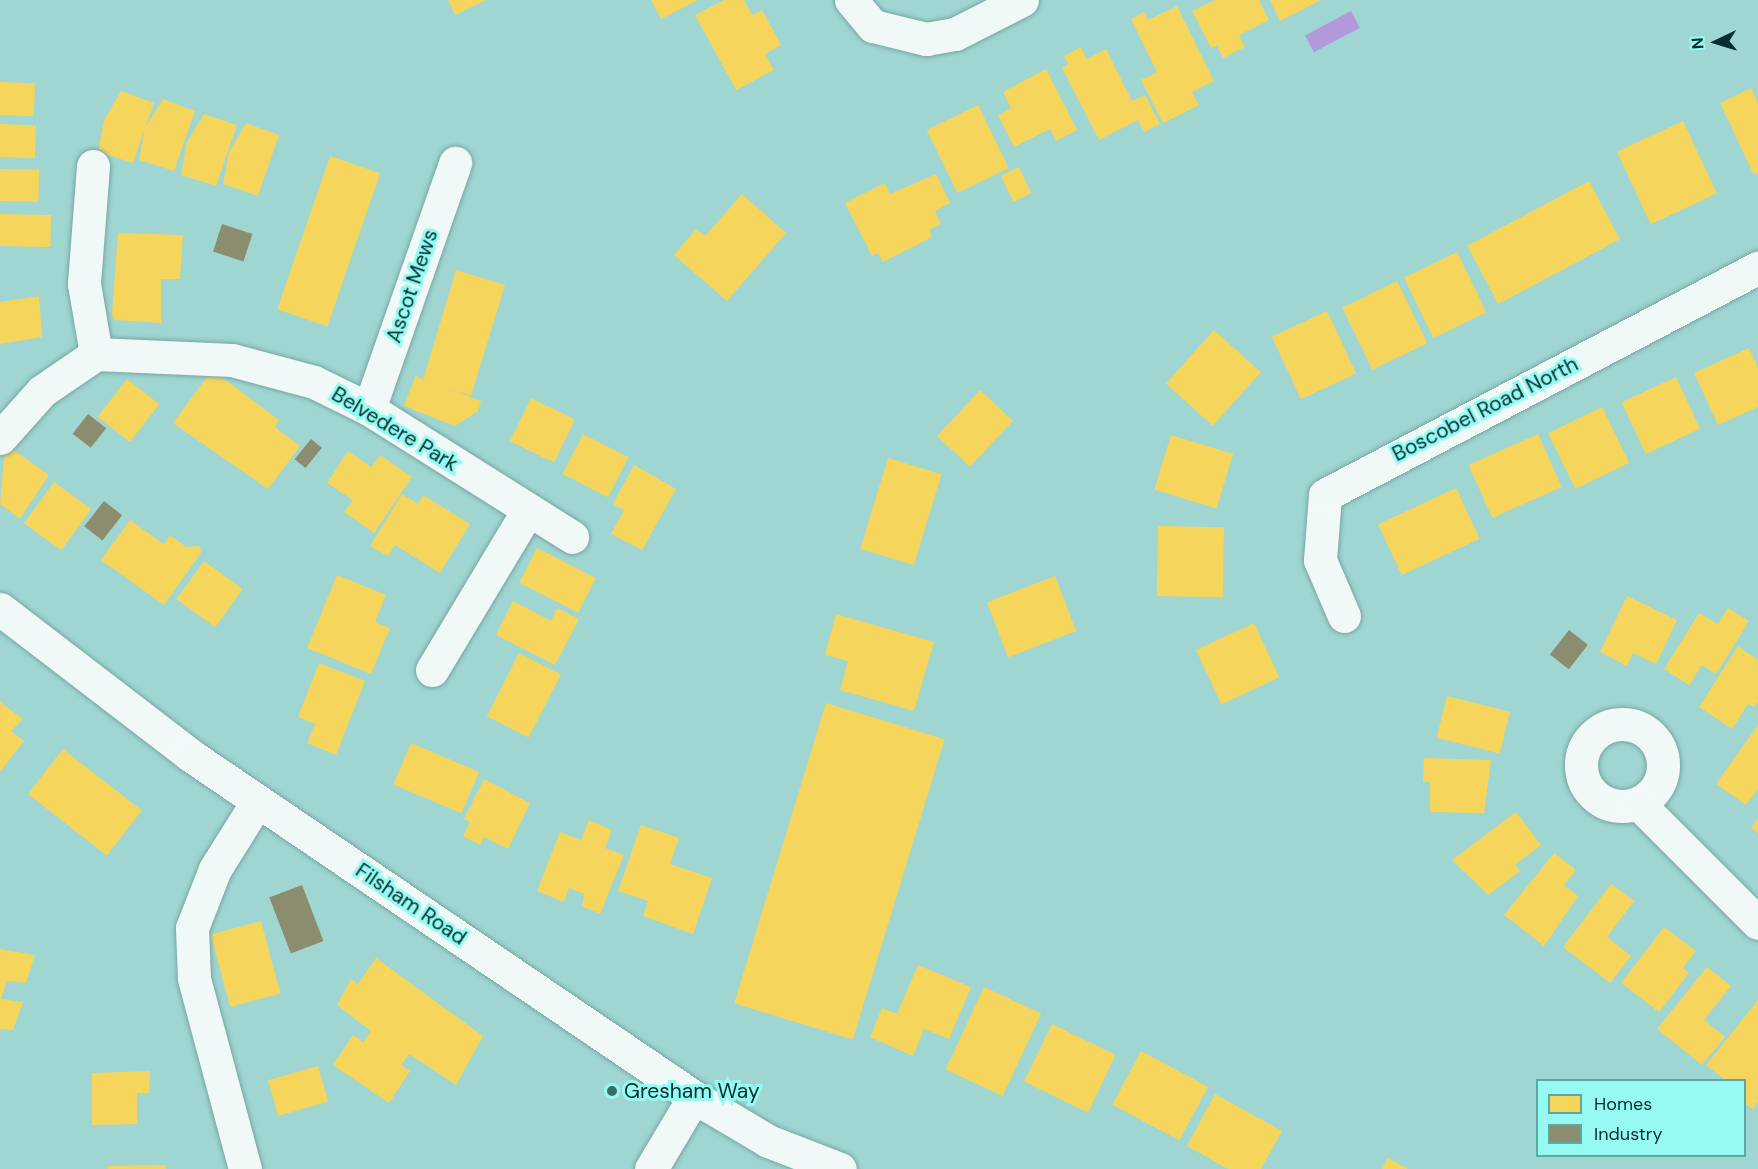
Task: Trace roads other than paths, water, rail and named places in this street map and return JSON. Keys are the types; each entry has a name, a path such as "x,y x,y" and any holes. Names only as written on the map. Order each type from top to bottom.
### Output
{"street":[{"path":"851,0 873,26 926,39 955,34 1022,0"},
{"name":"Ascot Mews","path":"369,409 455,163"},
{"path":"0,438 42,391 96,354 84,284 93,166"},
{"name":"Boscobel Road North","path":"1344,616 1320,560 1325,495 1758,268"},
{"name":"Belvedere Park","path":"96,354 232,360 314,382 369,409 527,512 572,537"},
{"path":"432,670 527,512"},
{"name":"Filsham Road","path":"0,609 95,686 257,802 694,1096 768,1141 840,1169"},
{"path":"244,1169 194,978 192,928 215,869 257,802"},
{"path":"1639,804 1758,923"},
{"path":"651,1169 694,1096"}],"place":[{"name":"Gresham Way","path":"612,1091"}]}
